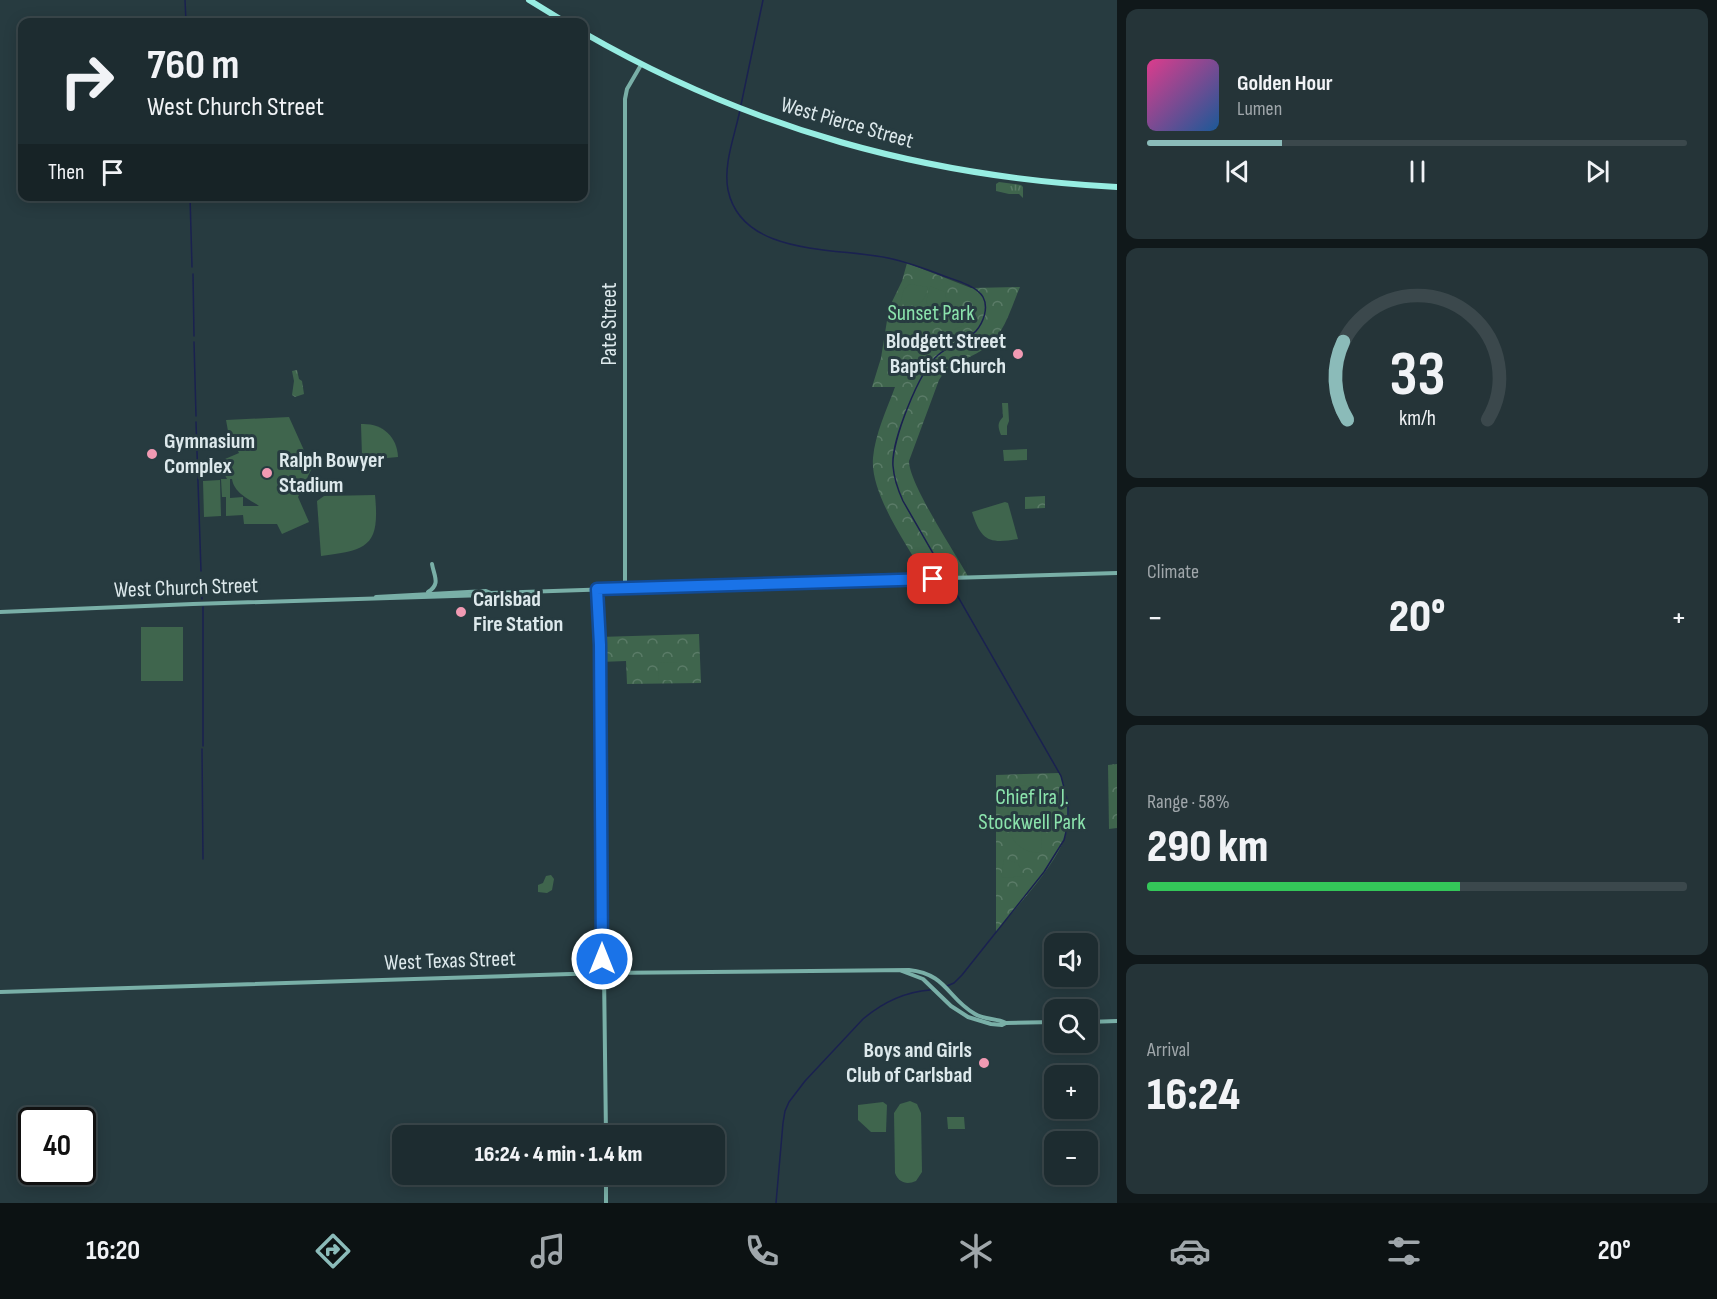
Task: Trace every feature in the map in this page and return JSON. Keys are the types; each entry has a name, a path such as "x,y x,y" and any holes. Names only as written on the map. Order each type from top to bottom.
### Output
{"highway":[{"path":"529,0 558,18"},
{"name":"West Pierce Street","path":"588,35 641,64 746,111 857,148 941,167 1027,180 1117,187"}],"street":[{"name":"Pate Street","path":"625,588 625,99 627,89 641,64"},
{"path":"425,593 435,585 436,577 432,564"},
{"path":"950,578 1117,573"},
{"name":"West Church Street","path":"372,598 470,591 491,593 942,578"},
{"path":"597,589 600,645 602,973 606,1125"},
{"name":"West Church Street","path":"0,612 466,596 491,593"},
{"name":"West Texas Street","path":"901,971 921,977 951,1006 968,1017 991,1024 1006,1023"},
{"name":"West Texas Street","path":"0,992 602,973 917,971 940,981 975,1014 1006,1023"},
{"path":"1098,1022 1117,1021"},
{"path":"1006,1023 1044,1022"},
{"path":"606,1185 606,1203"}],"green space":[{"path":"999,182 1021,185 1023,198 1019,194 996,191 996,184"},
{"name":"Sunset Park","path":"907,263 971,288 1020,287 1004,326 995,340 949,369 939,380 909,461 911,472 925,502 969,578 927,579 884,504 874,472 873,458 876,440 895,387 872,387 881,358 889,308 902,281"},
{"path":"910,284 928,287 925,297 916,305 900,304 904,289"},
{"path":"930,286 945,292 947,303 928,305 926,302"},
{"path":"944,306 959,311 968,324 945,333 934,309"},
{"path":"908,318 931,340 920,347 909,350 898,348 887,342"},
{"path":"297,370 304,394 295,397 292,395 294,381 292,371"},
{"path":"1002,403 1008,403 1007,435 1001,435 999,427 1003,417"},
{"name":"Ralph Bowyer Stadium","path":"289,417 312,468 298,497 309,522 282,534 277,524 244,524 243,515 226,516 226,497 222,497 221,479 227,479 218,462 239,453 228,431 226,420","holes":["230,479 239,492 259,506 243,506 243,497 230,498"]},
{"path":"361,424 376,426 387,432 395,443 398,457 365,460 362,457"},
{"path":"1027,449 1027,460 1004,461 1003,450"},
{"path":"220,480 221,516 204,517 203,481"},
{"path":"375,495 375,525 373,535 368,542 350,551 321,556 317,501 324,496"},
{"path":"1045,496 1045,508 1025,509 1025,497"},
{"path":"1008,503 1018,539 1000,541 987,538 979,529 972,512"},
{"path":"141,627 183,627 183,681 141,681"},
{"path":"699,634 701,683 627,684 626,661 600,662 599,637"},
{"path":"677,662 677,680 659,680 658,663"},
{"path":"1117,764 1117,828 1109,829 1108,765"},
{"name":"Chief Ira J. Stockwell Park","path":"1059,773 1065,789 1069,816 1063,842 1042,877 996,932 996,775"},
{"path":"1010,785 1043,787 1040,801 1033,811 1023,818 1009,822 1006,788"},
{"path":"1039,819 1042,823 1041,853 1019,846 1012,838 1009,826"},
{"path":"1004,859 1018,863 1024,876 1004,878 1001,876"},
{"path":"551,875 554,879 552,890 547,893 538,892 538,885 543,883 546,876"},
{"path":"910,1101 917,1104 921,1113 922,1172 916,1181 906,1183 901,1181 895,1173 894,1113 900,1104"},
{"path":"883,1102 887,1105 886,1132 871,1132 858,1120 858,1105"},
{"path":"947,1117 964,1117 965,1129 948,1129"}],"waterway":[{"path":"185,0 186,18"},
{"path":"741,105 763,0"},
{"path":"740,110 728,160 728,190 737,212 752,227 771,238 794,245 888,258 909,264 971,287 980,293 985,301 984,315 976,331 938,355 923,376 901,425 893,466 903,501 1061,776 1068,803 1068,824 1064,840 1044,872 962,975 947,986"},
{"path":"190,201 192,267"},
{"path":"193,274 194,336"},
{"path":"194,342 196,416"},
{"path":"196,422 201,571"},
{"path":"201,578 202,599"},
{"path":"203,607 203,746"},
{"path":"202,749 203,859"},
{"path":"776,1203 783,1123 789,1102 805,1081 863,1019 894,999 930,990"}],"place":[{"name":"Blodgett Street Baptist Church","path":"1018,354"},
{"name":"Gymnasium Complex","path":"152,454"},
{"name":"Ralph Bowyer Stadium","path":"267,473"},
{"name":"Carlsbad Fire Station","path":"461,612"},
{"name":"Boys and Girls Club of Carlsbad","path":"984,1063"}],"route":[{"path":"602,959 600,645 597,589 933,579"}]}
